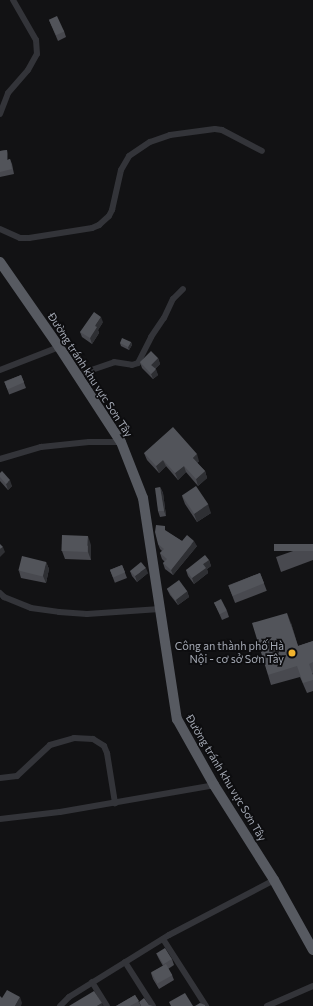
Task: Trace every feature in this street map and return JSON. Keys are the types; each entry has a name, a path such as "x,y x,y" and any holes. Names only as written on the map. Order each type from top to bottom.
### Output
{"highway":[{"name":"Đường tránh khu vực Sơn Tây","path":"0,262 59,347 121,442 143,498 176,719 214,785 274,880 313,950"}],"street":[{"path":"0,114 8,93 28,70 37,54 36,40 13,0"},
{"path":"0,229 20,238 29,238 92,228 99,225 110,216 121,170 129,156 150,142 170,135 215,129 222,130 262,151"},
{"path":"77,375 114,362 132,365 138,363 173,299 184,289"},
{"path":"0,370 59,347"},
{"path":"0,459 41,447 89,442 121,442"},
{"path":"0,593 4,597 31,608 59,612 87,614 160,609"},
{"path":"0,778 17,776 50,745 70,739 93,739 104,746 107,753 115,803"},
{"path":"0,819 31,816 115,803 214,785"},
{"path":"60,1006 69,997 92,982 164,939 220,907 274,880"},
{"path":"164,939 206,1006"},
{"path":"125,962 152,1006"},
{"path":"92,982 107,1006"},
{"path":"267,1006 313,986"}],"building":[{"path":"57,16 64,31 56,35 49,20"},
{"path":"7,150 7,160 10,159 12,169 0,172 0,151"},
{"path":"94,312 101,317 90,338 80,332"},
{"path":"122,338 131,342 128,347 120,343"},
{"path":"151,351 158,358 151,365 156,369 151,374 140,362"},
{"path":"21,375 24,382 8,389 4,382"},
{"path":"173,427 197,454 193,458 205,471 196,479 184,466 175,473 163,460 156,466 144,453"},
{"path":"2,471 10,480 6,484 0,477 0,473"},
{"path":"196,486 208,504 194,514 182,496"},
{"path":"160,487 164,511 158,511 155,488"},
{"path":"156,525 165,526 165,530 182,541 187,535 194,541 171,570 163,563 167,559 160,553 164,549 158,544 155,532"},
{"path":"62,535 88,536 87,552 61,551"},
{"path":"274,544 313,544 313,551 274,551"},
{"path":"205,555 209,560 203,564 206,568 192,578 186,570"},
{"path":"22,556 46,562 43,577 18,571"},
{"path":"141,562 146,568 135,576 130,571"},
{"path":"122,565 125,572 113,577 110,570"},
{"path":"260,573 264,583 233,596 228,586"},
{"path":"179,580 187,591 175,600 167,589"},
{"path":"221,599 227,611 220,614 214,603"},
{"path":"287,613 298,646 313,641 313,662 309,664 313,675 313,680 303,683 297,666 268,675 252,623"},
{"path":"165,948 172,959 163,964 157,953"},
{"path":"166,964 172,975 157,984 151,972"},
{"path":"7,990 20,997 15,1006 0,1006 0,996 2,998"},
{"path":"94,991 102,1003 97,1006 69,1006"},
{"path":"185,993 193,1006 171,1006 169,1002"},
{"path":"135,995 139,1001 130,1006 116,1006"},
{"path":"144,998 149,1005 153,1006 141,1006 139,1002"},
{"path":"200,1003 205,1006 195,1006"}],"place":[{"name":"Công an thành phố Hà Nội - cơ sở Sơn Tây","path":"292,653"}]}
